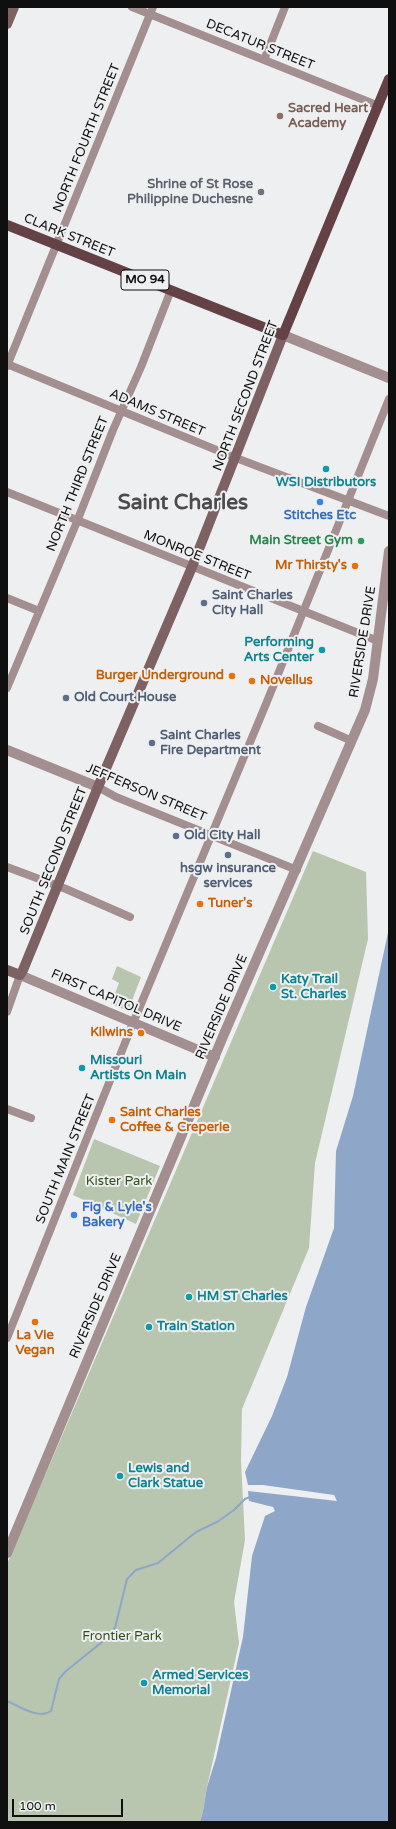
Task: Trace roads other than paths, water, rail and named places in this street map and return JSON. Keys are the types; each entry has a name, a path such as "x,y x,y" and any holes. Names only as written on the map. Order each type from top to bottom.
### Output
{"main road":[{"path":"7,24 14,7"},
{"name":"NORTH SECOND STREET","path":"98,787 192,567 283,335 389,79"},
{"name":"CLARK STREET","path":"7,225 283,335"},
{"name":"SOUTH SECOND STREET","path":"20,975 98,787"},
{"name":"FIRST CAPITOL DRIVE","path":"7,970 20,975"}],"street":[{"name":"DECATUR STREET","path":"132,7 151,10 264,60 379,106"},
{"path":"264,60 285,7"},
{"name":"NORTH FOURTH STREET","path":"7,365 151,10"},
{"name":"NORTH THIRD STREET","path":"7,688 121,411 141,367 171,290"},
{"name":"CLARK STREET","path":"283,335 389,378"},
{"name":"ADAMS STREET","path":"7,365 236,458 348,502 389,516"},
{"name":"SOUTH MAIN STREET","path":"7,1338 10,1324 389,399"},
{"name":"MONROE STREET","path":"7,492 378,641"},
{"name":"RIVERSIDE DRIVE","path":"7,1553 215,1057 352,741 370,694 389,551"},
{"path":"7,598 39,611"},
{"path":"318,726 352,741"},
{"name":"JEFFERSON STREET","path":"7,750 98,787 116,797 212,834 297,870"},
{"path":"7,867 58,886 130,917"},
{"name":"FIRST CAPITOL DRIVE","path":"20,975 215,1057"},
{"name":"SOUTH SECOND STREET","path":"7,1012 20,975"},
{"path":"7,1109 31,1118"}],"water":[{"path":"389,928 389,1822 200,1822 243,1637 252,1556 265,1516 275,1511 273,1507 249,1501 248,1491 337,1501 334,1495 263,1485 248,1485 245,1472 272,1416 287,1377 306,1307 334,1228 336,1151 353,1096"}],"waterway":[{"path":"7,1701 35,1713 41,1714 51,1711 59,1679 66,1671 102,1642 115,1628 127,1579 136,1570 158,1563 196,1532 217,1522 234,1510 245,1499 250,1497"}],"place":[{"name":"Sacred Heart Academy","path":"280,116"},
{"name":"Shrine of St Rose Philippine Duchesne","path":"261,192"},
{"name":"WSI Distributors","path":"326,469"},
{"name":"Stitches Etc","path":"320,502"},
{"name":"Main Street Gym","path":"361,541"},
{"name":"Mr Thirsty's","path":"355,566"},
{"name":"Saint Charles City Hall","path":"204,603"},
{"name":"Performing Arts Center","path":"322,650"},
{"name":"Burger Underground","path":"232,676"},
{"name":"Novellus","path":"252,681"},
{"name":"Old Court House","path":"66,698"},
{"name":"Saint Charles Fire Department","path":"152,743"},
{"name":"Old City Hall","path":"176,836"},
{"name":"hsgw insurance services","path":"228,855"},
{"name":"Tuner's","path":"200,904"},
{"name":"Katy Trail St. Charles","path":"273,987"},
{"name":"Kilwins","path":"141,1033"},
{"name":"Missouri Artists On Main","path":"82,1068"},
{"name":"Saint Charles Coffee & Creperie","path":"112,1120"},
{"name":"Fig & Lyle's Bakery","path":"74,1215"},
{"name":"HM ST Charles","path":"189,1297"},
{"name":"La Vie Vegan","path":"35,1322"},
{"name":"Train Station","path":"149,1327"},
{"name":"Lewis and Clark Statue","path":"120,1476"},
{"name":"Armed Services Memorial","path":"144,1683"}],"district":[{"name":"Saint Charles","path":"183,503"}],"park label":[{"name":"Kister Park","path":"119,1182"},
{"name":"Frontier Park","path":"122,1637"}]}
